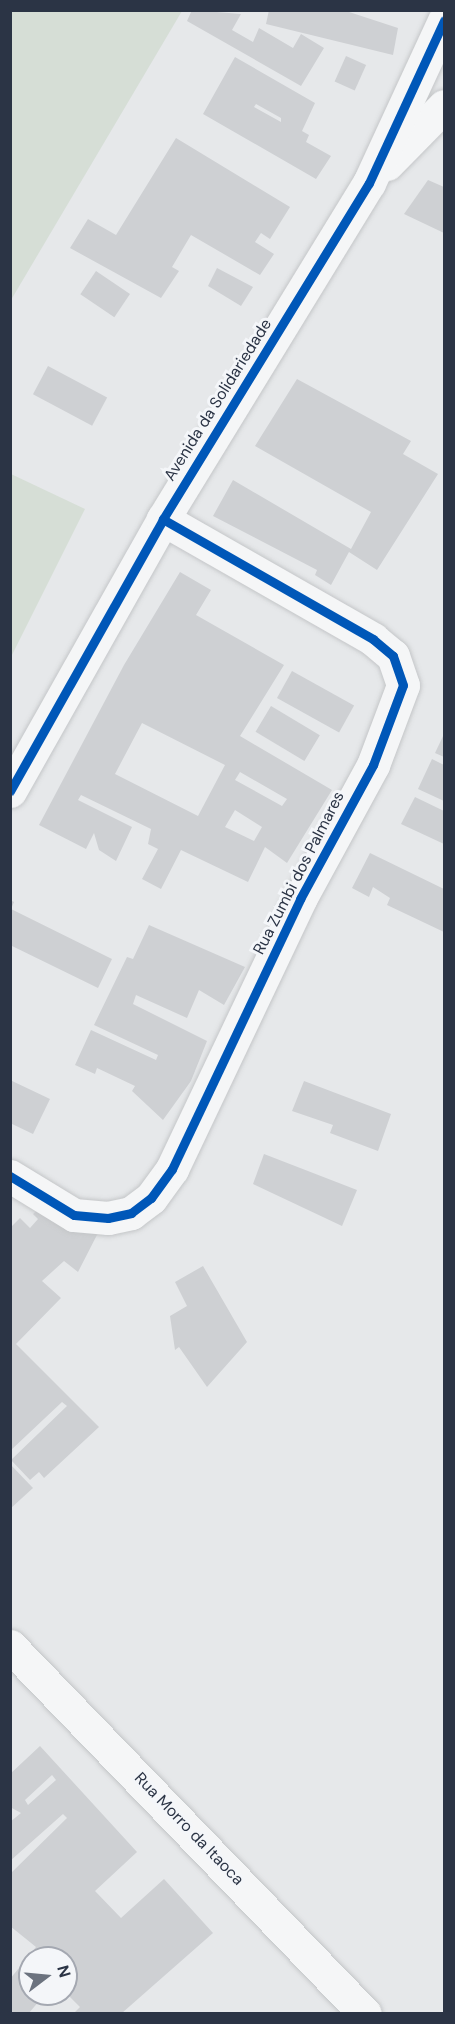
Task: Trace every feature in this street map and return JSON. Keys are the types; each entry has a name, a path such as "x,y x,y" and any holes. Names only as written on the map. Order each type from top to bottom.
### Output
{"street":[{"name":"Avenida da Solidariedade","path":"10,791 163,519 369,183 444,21"},
{"path":"369,183 444,106"},
{"name":"Rua Zumbi dos Palmares","path":"10,1176 74,1215 108,1218 131,1213 151,1198 171,1169 300,899 373,765 403,685 393,656 373,639 163,519"},
{"name":"Rua Morro da Itaoca","path":"10,1646 365,2013"}],"shaded area":[{"path":"10,11 182,11 11,300"},
{"path":"11,474 85,509 11,657"}],"building":[{"path":"192,10 241,14 232,30 253,42 259,28 293,48 301,34 324,48 301,86 187,21"},
{"path":"269,10 343,10 398,28 393,55 266,24"},
{"path":"346,56 366,65 355,91 335,82"},
{"path":"235,57 315,103 302,131 309,135 306,142 331,156 316,179 203,114","holes":["256,104 281,118 281,122 254,107"]},
{"path":"176,138 290,207 270,239 261,233 255,242 274,254 260,275 191,235 172,267 179,271 161,298 70,248 88,219 116,235"},
{"path":"428,180 444,187 444,233 404,214"},
{"path":"217,268 253,287 241,306 208,286"},
{"path":"96,271 130,294 114,317 80,294"},
{"path":"48,366 107,397 92,426 33,394"},
{"path":"297,379 411,441 403,454 438,474 377,570 349,552 331,585 315,575 317,570 213,516 233,480 351,549 371,512 255,446"},
{"path":"180,572 211,590 196,615 284,665 240,736 332,790 287,863 265,847 248,882 181,850 161,889 142,879 158,849 148,844 151,829 81,795 78,800 132,827 116,861 99,850 94,833 86,849 39,825 124,665","holes":["142,723 225,765 198,816 115,774","240,772 287,799 282,806 235,780","235,810 262,827 254,841 225,827"]},
{"path":"292,671 354,705 339,733 277,698"},
{"path":"271,706 320,735 304,761 256,732"},
{"path":"444,734 444,757 435,753"},
{"path":"432,759 444,765 444,801 418,789"},
{"path":"415,797 444,811 444,844 401,824"},
{"path":"370,853 444,889 444,932 387,905 390,898 373,887 369,897 352,888"},
{"path":"10,900 14,902 11,909 112,959 98,988 10,945"},
{"path":"149,925 245,967 224,1005 199,990 187,1018 136,995 133,1004 207,1041 191,1081 163,1120 132,1091 135,1086 97,1068 95,1074 75,1065 91,1030 156,1060 158,1055 94,1025 127,957 133,959"},
{"path":"10,1080 50,1099 33,1134 10,1123"},
{"path":"304,1081 391,1114 378,1151 330,1133 333,1125 292,1111"},
{"path":"264,1154 357,1190 342,1226 253,1184"},
{"path":"48,1201 99,1231 78,1272 64,1261 42,1281 61,1298 16,1344 99,1427 44,1478 39,1472 30,1480 11,1460 67,1406 62,1402 10,1451 10,1228 20,1218 30,1228 38,1219 33,1214"},
{"path":"203,1266 247,1342 207,1387 179,1347 175,1350 170,1316 187,1306 175,1282"},
{"path":"10,1464 33,1488 10,1509"},
{"path":"40,1746 137,1852 95,1891 121,1918 164,1879 213,1933 122,2013 74,2013 80,2007 78,2005 78,1946 35,1946 10,1926 10,1874 67,1818 63,1814 10,1861 10,1822 21,1813 10,1807 10,1774","holes":["52,1775 56,1780 28,1805 25,1800"]},
{"path":"18,1969 18,2006 35,2006 29,2013 10,2013 10,1979"}],"cycle path":[{"path":"10,791 163,519 369,183 444,21"},
{"path":"10,1176 74,1215 108,1218 131,1213 151,1198 172,1169 300,899 373,765 403,685 393,656 373,639 163,519"}]}
